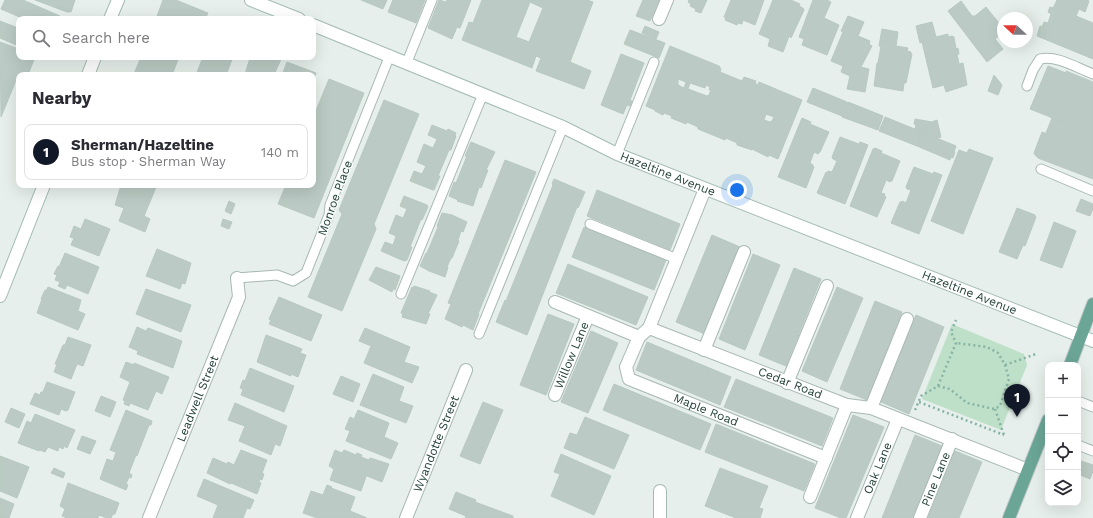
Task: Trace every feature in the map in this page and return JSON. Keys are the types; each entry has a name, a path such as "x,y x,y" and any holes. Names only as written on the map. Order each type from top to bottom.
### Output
{"main road":[{"path":"1071,362 1093,304"},
{"path":"1009,518 1045,432"}],"street":[{"path":"111,16 118,0"},
{"path":"251,0 291,16"},
{"path":"660,19 667,0"},
{"name":"Hazeltine Avenue","path":"316,25 563,127 617,154 1093,341"},
{"path":"89,72 94,60"},
{"path":"0,296 43,188"},
{"path":"555,302 639,336 649,328 705,189"},
{"path":"704,350 744,252"},
{"name":"Leadwell Street","path":"149,518 239,297 238,278"},
{"path":"787,383 827,286"},
{"name":"Willow Lane","path":"555,395 588,316"},
{"path":"871,408 908,319"},
{"name":"Cedar Road","path":"649,328 787,383 847,405 871,408 1028,470"},
{"name":"Maple Road","path":"639,336 626,367 629,379 826,458"},
{"name":"Wyandotte Street","path":"406,518 466,370"},
{"path":"810,497 847,405"},
{"name":"Oak Lane","path":"857,518 898,419"},
{"name":"Pine Lane","path":"920,518 952,439"},
{"path":"660,491 660,518"}],"lane":[{"path":"407,62 432,0"},
{"name":"Monroe Place","path":"238,278 277,276 293,282 306,273 330,215 330,205 390,55"},
{"path":"1027,86 1040,59 1056,59 1093,74"},
{"path":"617,154 654,62"},
{"path":"401,294 482,94"},
{"path":"479,334 563,127"},
{"path":"1041,169 1093,191"},
{"path":"590,224 677,259"},
{"path":"1081,402 1093,407"},
{"path":"1081,446 1093,451"}],"path":[{"path":"910,423 921,396 938,386 956,343 951,332 956,320"},
{"path":"938,386 950,389 967,403 995,409 1000,406 1009,379 1005,365 998,353 987,347 956,343"},
{"path":"1005,365 1036,354"},
{"path":"919,402 1004,436 995,409"}],"green space":[{"path":"952,324 1024,354 1027,365 1001,430 922,399"}],"building":[{"path":"5,0 23,0 60,16 17,16 1,9"},
{"path":"35,0 75,0 71,12 67,12"},
{"path":"163,0 176,0 208,13 206,16 157,16"},
{"path":"361,0 387,0 383,9"},
{"path":"393,0 425,0 416,23 388,12"},
{"path":"439,0 446,2 447,0 471,0 460,28 457,27 452,39 428,28"},
{"path":"482,0 587,0 593,2 570,62 591,71 584,89 536,71 541,58 536,56 532,68 462,40 469,22 473,23","holes":["530,2 543,8 529,42 516,37"]},
{"path":"643,0 659,0 650,21 636,16"},
{"path":"689,0 707,0 701,13 695,11 696,9 690,6 691,4 688,2"},
{"path":"731,0 764,0 755,25 743,20 742,24 738,23 737,25 725,20 726,18 724,17"},
{"path":"773,0 791,0 800,4 799,6 804,10 791,38 789,36 783,52 768,46 770,39 759,34"},
{"path":"813,0 827,0 831,2 824,18 839,25 827,55 802,45 804,39 799,37"},
{"path":"1057,0 1089,1 1085,12 1079,9 1076,16 1093,23 1093,59 1037,36 1040,26 1042,27 1044,22 1048,23 1051,14 1048,12 1050,7 1053,8"},
{"path":"961,1 972,16 975,16 986,7 997,21 997,38 995,39 997,42 997,48 1003,49 987,62 948,11"},
{"path":"848,16 864,22 858,36 870,41 869,44 872,46 861,67 869,69 865,92 847,89 850,76 841,72 843,66 831,61 843,32 841,31"},
{"path":"0,21 16,27 16,45 0,38"},
{"path":"932,22 936,37 948,34 948,37 954,37 956,49 958,48 959,54 957,54 959,64 963,63 967,85 946,92 944,85 933,88 922,42 920,43 916,26"},
{"path":"645,26 659,32 656,39 642,33"},
{"path":"882,29 898,32 896,46 908,48 907,51 911,52 912,54 903,91 874,86 881,46 879,46"},
{"path":"630,30 665,43 659,58 624,44"},
{"path":"0,42 16,48 16,60 34,60 29,72 16,72 16,80 1,117"},
{"path":"670,46 719,66 721,69 720,72 742,81 744,77 756,81 755,83 758,85 759,82 802,100 778,159 769,155 768,157 752,149 737,145 737,143 726,138 725,140 698,129 698,127 687,122 686,124 671,118 672,116 664,113 663,115 646,106","holes":["678,79 686,82 684,88 678,85","690,83 705,88 706,85 710,87 709,90 711,90 707,96 688,89","766,114 774,117 770,122 764,120"]},
{"path":"621,54 644,63 630,100 632,101 630,106 627,105 623,114 601,105"},
{"path":"140,60 178,60 173,72 135,72"},
{"path":"202,60 232,60 227,72 197,72"},
{"path":"249,60 281,60 275,72 246,72"},
{"path":"287,62 313,72 283,72"},
{"path":"1048,66 1066,73 1066,71 1093,82 1093,134 1030,109"},
{"path":"994,75 1002,85 998,95 988,91"},
{"path":"329,79 364,93 314,218 278,204 285,188 316,188 316,111"},
{"path":"813,88 847,102 842,116 807,102"},
{"path":"384,100 419,114 374,224 376,229 342,311 308,297 342,214 339,210"},
{"path":"848,102 883,116 878,130 842,117"},
{"path":"885,117 922,132 917,146 879,131"},
{"path":"802,118 811,122 810,124 829,132 820,152 818,154 814,152 810,163 814,167 806,188 778,177"},
{"path":"1052,118 1093,134 1093,152 1046,133"},
{"path":"915,119 932,122 937,120 941,137 938,138 915,129"},
{"path":"432,125 447,131 448,129 456,133 451,150 449,150 434,190 410,181 414,171 422,174 426,166 417,162 424,144 433,148 437,139 428,135"},
{"path":"922,132 956,146 953,158 951,157 950,160 917,146"},
{"path":"1042,132 1093,152 1093,179 1038,158 1034,153"},
{"path":"840,137 859,144 860,142 868,145 845,204 817,193 826,172 832,172 837,161 832,157"},
{"path":"471,142 495,152 486,170 488,170 481,188 479,187 473,206 457,201 458,200 449,196 467,156 465,156"},
{"path":"875,148 882,151 881,153 900,161 892,181 890,182 886,180 881,193 885,194 884,196 886,197 877,217 850,206 873,149"},
{"path":"969,149 993,158 963,234 931,221 959,150 967,153"},
{"path":"505,160 536,172 478,314 473,330 463,325 462,327 445,319 451,304 448,303"},
{"path":"914,167 933,174 934,172 942,175 919,234 891,223 900,202 902,201 906,203 911,190 907,189 906,187"},
{"path":"554,179 585,192 578,208 577,207 527,335 496,322 505,300 506,301 553,185"},
{"path":"120,188 156,188 144,216 150,219 145,232 119,221 124,208 115,205"},
{"path":"597,190 680,224 670,250 587,216"},
{"path":"404,196 427,205 428,207 422,220 421,219 410,247 412,247 407,260 404,261 381,251 385,242 393,245 396,236 389,233 396,215 403,218 407,209 400,206"},
{"path":"1081,199 1093,204 1093,209 1090,216 1076,211"},
{"path":"229,201 235,204 231,214 225,211"},
{"path":"1017,208 1035,215 1036,217 1025,246 1023,245 1017,259 999,252"},
{"path":"442,213 452,215 467,222 463,232 461,231 459,241 447,267 445,277 420,266 438,227 437,226"},
{"path":"85,219 110,229 99,256 71,245 74,238 70,237 74,226 81,229"},
{"path":"223,219 232,222 229,229 221,226"},
{"path":"1054,222 1076,231 1062,268 1040,260"},
{"path":"584,227 666,260 654,290 572,257"},
{"path":"712,235 740,247 705,334 676,322"},
{"path":"157,249 191,263 185,284 182,283 180,289 146,276"},
{"path":"65,253 99,267 88,294 67,285 65,289 58,286 60,282 55,280 57,275 54,274"},
{"path":"753,254 780,265 745,350 719,339"},
{"path":"568,264 648,297 636,325 556,293"},
{"path":"376,267 400,276 395,290 393,289 392,292 369,280"},
{"path":"794,268 821,279 786,366 759,355"},
{"path":"414,286 437,295 428,314 430,314 426,324 402,317 403,314 401,313 412,287 413,288"},
{"path":"48,287 81,300 78,311 85,314 78,330 37,313 41,299"},
{"path":"837,287 863,298 827,382 802,371"},
{"path":"146,289 191,305 181,332 136,314"},
{"path":"279,297 322,315 311,341 269,324 271,320 269,319"},
{"path":"875,301 902,312 867,400 840,389"},
{"path":"548,314 574,324 546,395 520,385"},
{"path":"916,315 944,327 909,414 881,402"},
{"path":"137,327 146,331 148,328 182,341 173,368 137,354 138,351 129,347"},
{"path":"365,328 410,347 404,362 419,367 412,383 364,363 371,346 359,341"},
{"path":"591,331 618,343 588,413 561,402"},
{"path":"266,335 302,349 300,353 306,355 298,377 291,374 291,376 257,362"},
{"path":"68,337 91,345 83,366 77,364 71,379 54,372 57,364 55,364"},
{"path":"647,342 731,377 720,405 636,370"},
{"path":"126,362 134,365 134,363 169,377 162,394 156,391 148,410 130,403 129,406 124,404 125,401 123,400 130,382 120,377"},
{"path":"250,368 294,386 284,412 241,395 243,389 240,388 243,380 245,381"},
{"path":"373,374 404,387 399,401 413,406 406,423 360,405"},
{"path":"341,376 360,384 353,402 333,394"},
{"path":"736,379 833,418 822,446 724,407"},
{"path":"47,382 75,392 68,410 66,411 61,409 59,415 30,404 35,393 40,395 41,392 43,392"},
{"path":"614,384 711,424 700,450 603,410"},
{"path":"101,396 116,402 110,417 95,411"},
{"path":"483,402 503,410 480,464 460,456"},
{"path":"235,403 287,426 280,446 275,444 271,455 239,441 245,426 228,420"},
{"path":"11,408 25,414 19,428 5,422"},
{"path":"126,410 152,421 129,473 132,475 131,478 129,477 126,484 128,485 126,490 100,479 107,459 113,461 116,452 110,450"},
{"path":"358,410 389,423 384,437 398,443 391,459 346,441 350,431 345,429 350,417 354,419"},
{"path":"35,414 75,430 67,448 64,446 63,449 59,447 58,451 48,447 45,452 18,443 27,421 31,423"},
{"path":"853,415 884,427 846,518 841,518 815,508"},
{"path":"585,417 629,435 614,469 564,448 570,433 577,435"},
{"path":"716,424 815,464 804,491 705,452"},
{"path":"915,435 942,446 912,518 882,518"},
{"path":"82,436 96,441 90,454 77,449"},
{"path":"241,450 267,460 262,473 264,474 262,480 260,479 259,482 261,483 257,494 231,483 230,484 207,473 213,458 227,464 228,462 234,465"},
{"path":"335,450 342,453 344,450 356,455 357,453 362,455 361,457 369,460 370,458 389,464 382,482 367,476 367,474 361,491 330,480 334,469 329,466"},
{"path":"955,451 982,462 959,518 928,518"},
{"path":"561,454 611,476 594,515 551,496 560,474 554,472"},
{"path":"0,456 29,467 17,498 0,491"},
{"path":"1081,461 1093,465 1093,471 1090,479 1081,475"},
{"path":"54,468 65,473 63,478 51,473"},
{"path":"720,468 768,486 759,508 763,509 760,518 736,518 705,506"},
{"path":"204,479 254,500 250,509 247,508 243,518 213,518 218,505 197,496"},
{"path":"68,483 119,503 115,514 113,514 111,518 99,515 98,518 67,518 62,516 65,509 60,506"},
{"path":"327,485 355,497 350,511 367,518 317,518 303,513 311,491 323,495"},
{"path":"456,492 476,500 475,502 513,516 513,518 465,518 466,516 449,509"},
{"path":"0,498 14,504 9,518 0,518"}],"place":[{"name":"Sherman/Hazeltine","path":"1017,417"}]}
